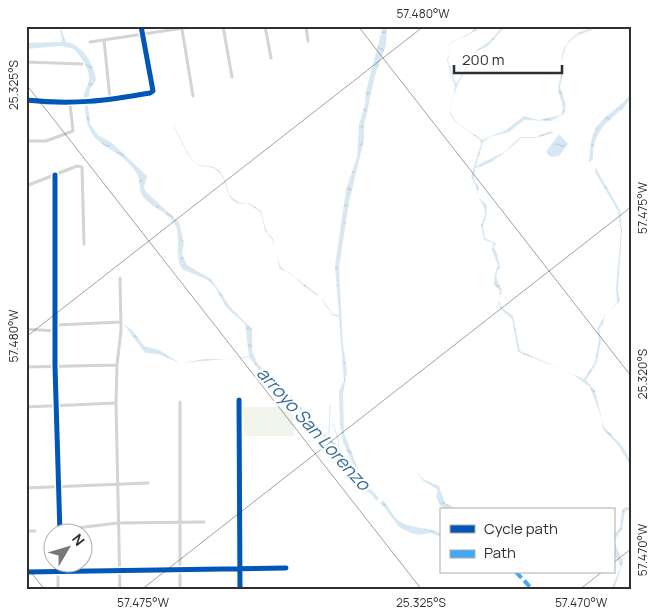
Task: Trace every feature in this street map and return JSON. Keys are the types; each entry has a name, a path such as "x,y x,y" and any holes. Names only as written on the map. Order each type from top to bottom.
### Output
{"street":[{"path":"26,100 70,104 91,103 152,92 141,26"},
{"path":"90,42 197,26"},
{"path":"223,26 232,77"},
{"path":"265,26 271,58"},
{"path":"306,26 308,41"},
{"path":"182,29 193,96"},
{"path":"104,40 110,100"},
{"path":"26,62 82,64"},
{"path":"26,141 46,141 73,131 70,104"},
{"path":"26,186 78,166 82,167 84,244"},
{"path":"55,175 55,366 60,524"},
{"path":"120,278 121,322 116,403 120,590"},
{"path":"56,325 121,322"},
{"path":"26,329 55,330"},
{"path":"26,367 117,365"},
{"path":"238,400 240,590"},
{"path":"180,402 180,590"},
{"path":"26,407 116,403"},
{"path":"26,488 148,483"},
{"path":"92,527 118,523 204,522"},
{"path":"26,531 35,531"},
{"path":"92,572 286,568"},
{"path":"26,572 42,572"},
{"path":"58,574 58,590"}],"shaded area":[{"path":"243,407 293,407 294,436 244,436"}],"water":[{"path":"60,26 66,42 78,47 87,56 93,68 96,80 90,89 88,100 84,100 89,81 87,68 74,49 61,46 26,49 26,43 62,42"},
{"name":"arroyo San Lorenzo","path":"383,26 387,26 386,45 375,75 364,126 364,140 349,202 339,267 343,345 347,371 343,394 344,433 363,481 379,498 377,501 370,493 364,491 336,449 306,422 296,407 269,383 249,357 182,363 204,359 249,356 245,324 226,307 215,287 206,279 182,269 178,257 176,226 166,214 143,197 137,174 129,164 97,139 91,131 87,120 85,105 88,105 90,124 98,135 112,143 147,176 144,187 146,192 179,222 184,243 182,254 187,265 211,279 231,308 252,329 252,351 257,363 300,405 307,419 337,445 361,483 343,442 340,425 339,391 344,381 339,317 332,315 320,297 332,314 339,315 335,266 346,190 357,157 359,125 365,104 366,91"},
{"path":"480,26 473,32 461,37"},
{"path":"507,26 490,45 478,51 464,72 453,99 455,87 447,61 449,50 448,61 456,84 477,50 490,41 502,27"},
{"path":"602,26 576,36 567,44 561,61 565,46 570,40 583,31"},
{"path":"561,62 563,73 560,87 566,105 564,114 551,121 524,120 509,132 490,137 483,142 476,166 504,152 520,137 536,137 550,131 554,133 535,138 521,138 505,152 493,161 475,168 474,180 479,187 477,195 477,189 471,176 481,144 480,140 455,121 450,114 451,107 454,119 482,140 506,130 524,116 538,120 561,115 563,105 558,85 561,75"},
{"path":"631,93 625,106 598,134 594,145 593,159 589,162 594,131 603,119 627,99"},
{"path":"172,123 188,152 198,165 211,166 217,169 221,172 225,180 230,196 240,203 249,203 261,211 267,233 273,238 275,249 272,239 265,231 260,212 249,204 236,203 232,200 229,196 223,177 218,171 210,167 199,166 195,164 184,146"},
{"path":"559,134 568,144 559,156 551,157 546,152"},
{"path":"595,167 620,210 622,231 618,289 620,301 610,311 617,303 616,287 621,232 618,211 595,172"},
{"path":"478,197 487,205 486,218 483,225 485,238 496,244 493,248 497,253 500,267 497,276 502,290 501,295 499,295 500,291 494,284 498,266 492,250 493,243 484,240 481,225 485,210"},
{"path":"276,253 281,267 287,272 280,269"},
{"path":"294,277 309,288 319,297 305,287"},
{"path":"498,299 502,308 513,316 520,351 563,370 518,352 512,319 500,308"},
{"path":"605,315 603,324 599,329 601,340 597,362 586,380 595,391 602,419 590,387 572,374 584,379 595,362 599,339 597,329"},
{"path":"123,323 132,330 144,346 159,350 180,363 158,354 145,353"},
{"path":"602,419 604,427 622,446 631,461 631,466 618,445 603,429"},
{"path":"417,471 423,479 439,486 445,503 455,508 444,508 441,506 436,496 438,490 422,480"},
{"path":"383,500 394,516 403,523 440,533 440,537 431,533 419,535 399,527 381,503"},
{"path":"625,507 631,507 631,510 625,511 622,529 614,541 614,534 620,528 622,510"},
{"path":"614,541 623,562 614,590 611,590 621,566 614,555"}],"waterway":[{"name":"arroyo San Lorenzo","path":"329,436 330,405"},
{"name":"arroyo San Lorenzo","path":"333,424 339,450"}],"marked path":[{"path":"518,574 533,590"}],"cycle path":[{"path":"26,100 89,101 150,93 153,91 141,26"},
{"path":"55,175 55,366 60,524"},
{"path":"239,400 240,590"},
{"path":"26,572 286,568"}]}
